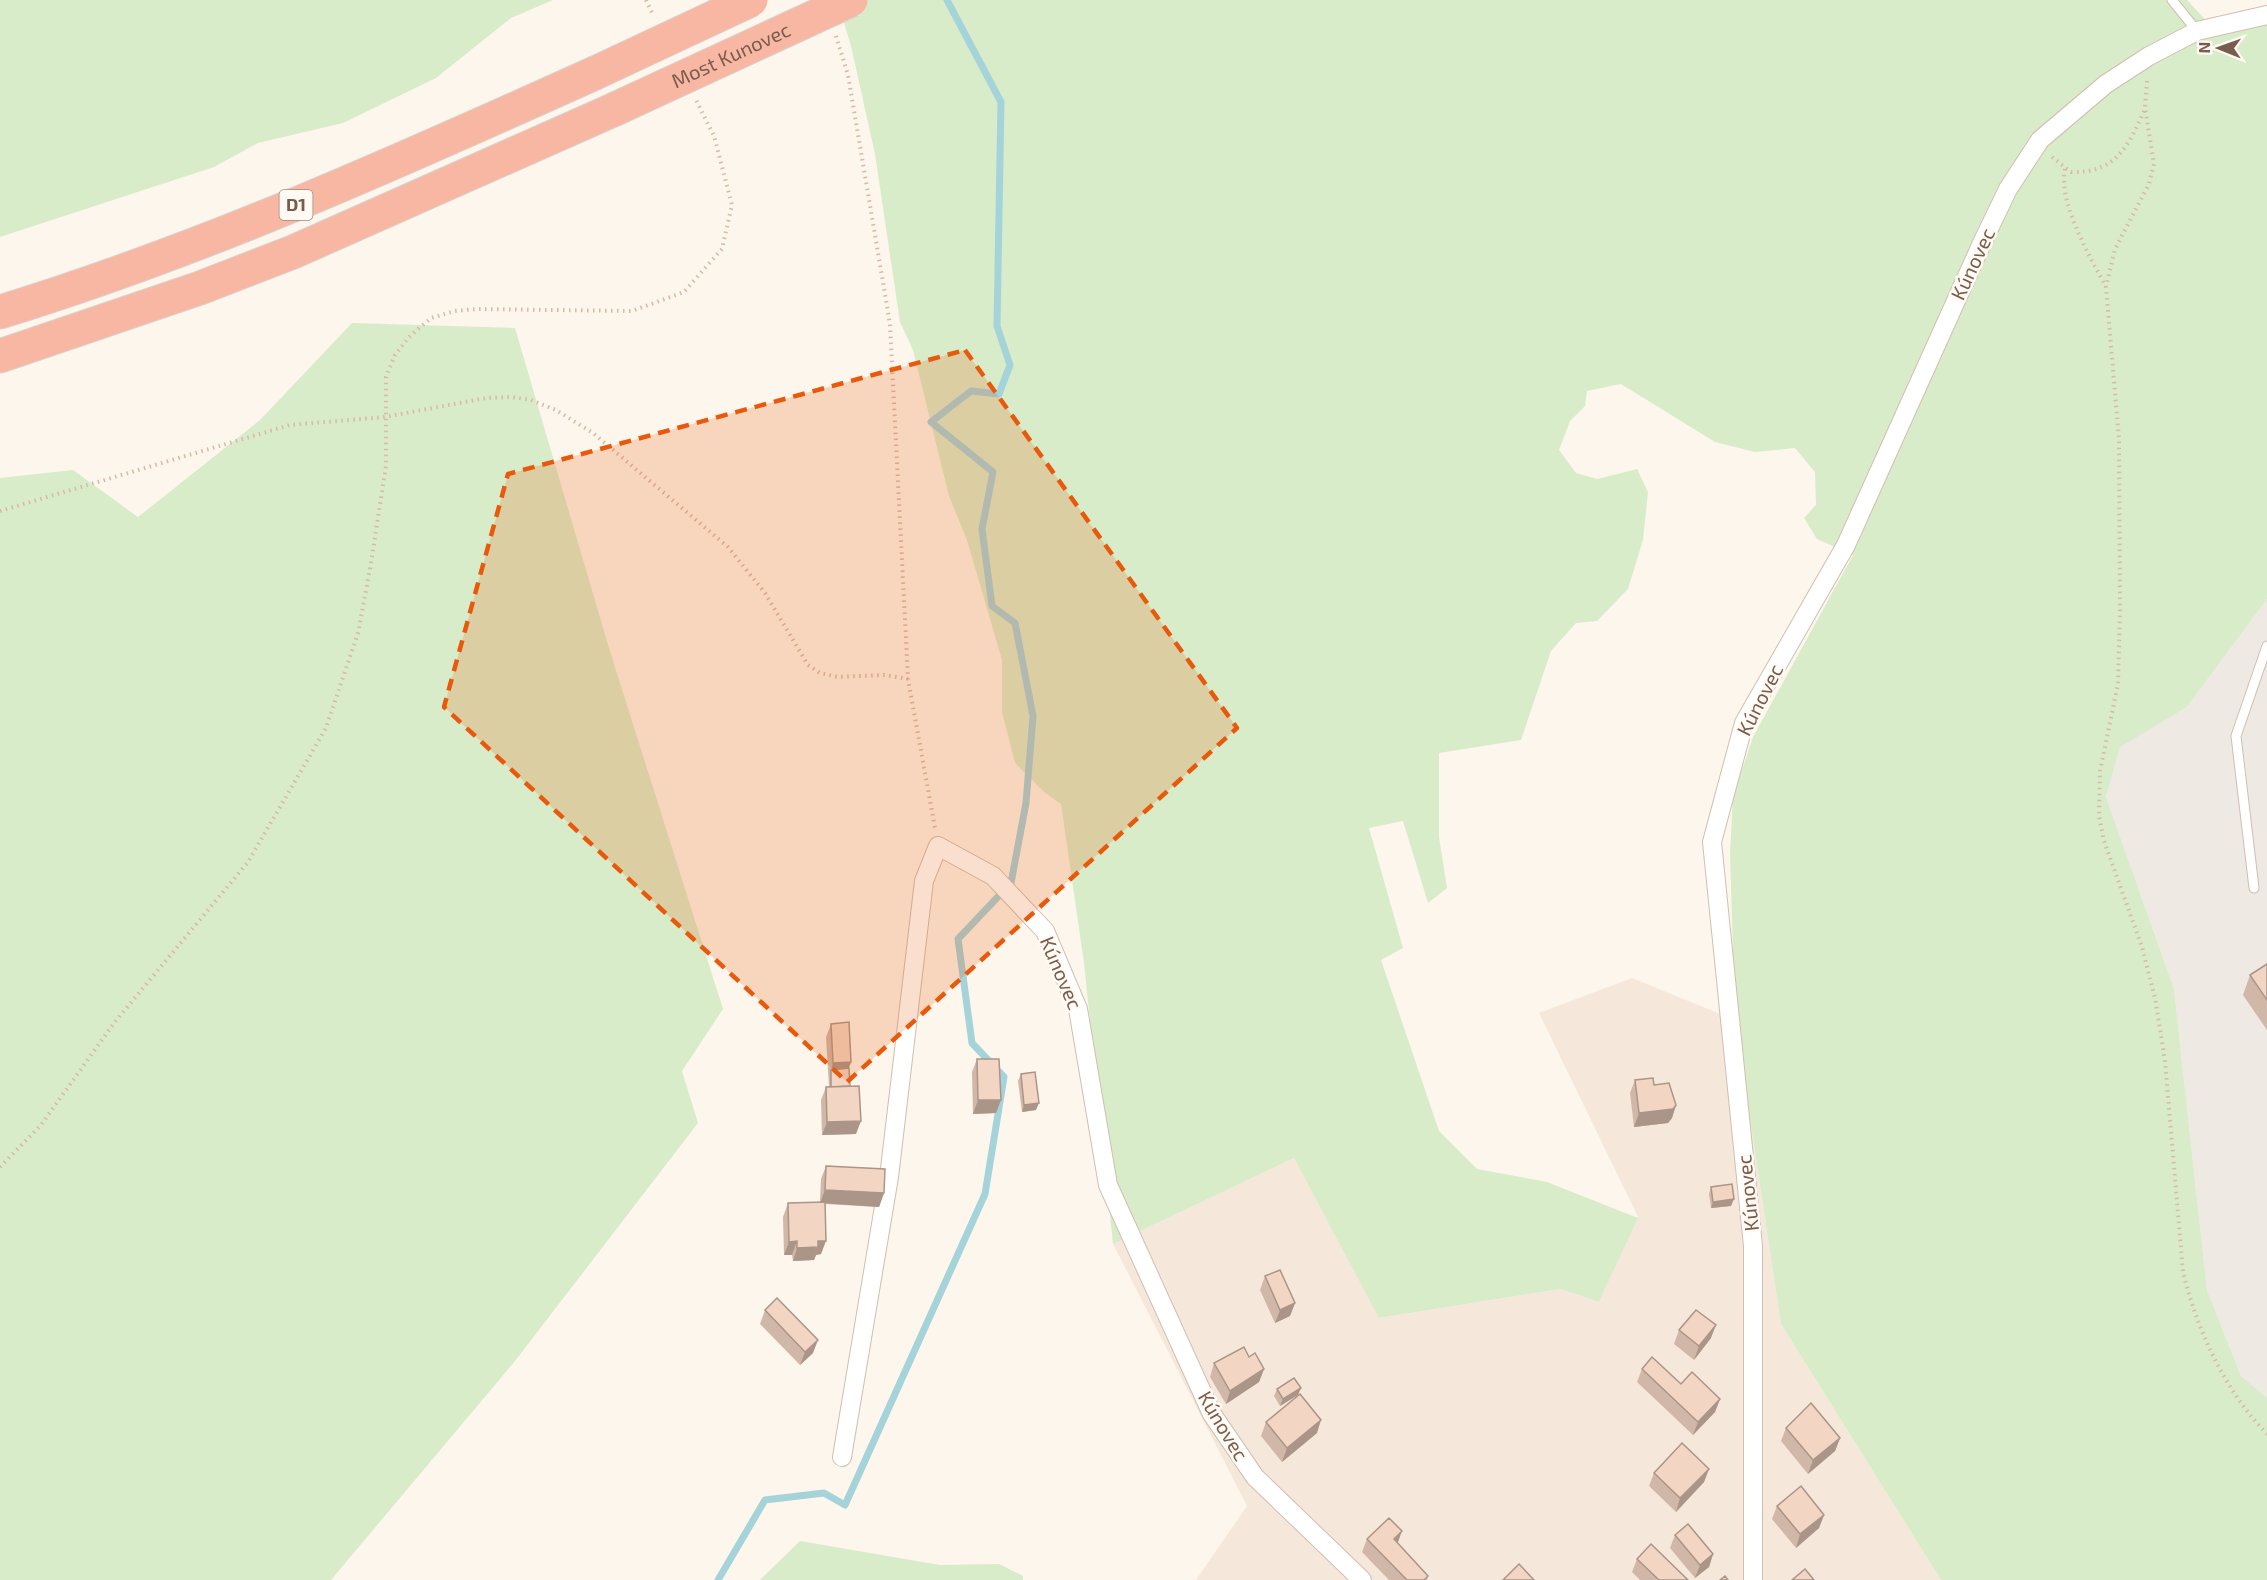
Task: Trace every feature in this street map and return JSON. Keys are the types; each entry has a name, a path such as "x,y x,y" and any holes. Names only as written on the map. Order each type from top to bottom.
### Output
{"highway":[{"name":"D1","path":"0,312 60,294 239,228 352,182 751,0"},
{"name":"Most Kunovec","path":"0,356 200,288 293,252 613,111 851,0"}],"street":[{"name":"Kúnovec","path":"1753,1580 1753,1246 1712,842 1744,723 1846,544 1987,232 2008,189 2040,140 2106,84 2149,56 2197,31 2267,15"},
{"name":"Kúnovec","path":"938,846 993,876 1045,931 1078,1009 1108,1185 1212,1414 1255,1477 1362,1580"},
{"path":"842,1457 889,1177 924,881 938,846"}],"lane":[{"path":"2172,0 2197,31"},
{"path":"2254,888 2236,736 2267,646"}],"path":[{"path":"646,0 656,21"},
{"path":"835,32 848,75 890,324 908,679 938,846"},
{"path":"2149,56 2145,108 2154,164 2149,184 2115,249 2106,287 2119,439 2120,611 2118,684 2100,771 2099,816 2104,841 2142,947 2155,998 2165,1061 2183,1272 2191,1304 2206,1343 2228,1381 2267,1434"},
{"path":"0,1167 41,1125 114,1023 248,862 327,728 358,633 386,466 386,377 395,355 409,337 432,318 476,309 632,311 684,292 722,249 732,205 714,136 693,94"},
{"path":"2040,140 2057,163 2071,172 2086,172 2103,168 2117,158 2136,129 2145,108"},
{"path":"2065,169 2063,180 2066,197 2082,238 2106,287"},
{"path":"0,511 290,425 385,417 486,398 512,397 531,400 556,410 593,433 728,547 765,593 808,665 820,673 838,677 885,675 908,679"}],"highlighted area":[{"path":"965,350 1237,728 847,1082 444,707 508,474"}],"shaded area":[{"path":"2267,599 2267,1398 2241,1376 2207,1290 2174,989 2106,797 2120,746 2187,707"},
{"path":"1632,978 1735,1020 1781,1324 1941,1580 1196,1580 1247,1506 1113,1244 1294,1158 1380,1318 1560,1289 1599,1302 1638,1217 1539,1013"}],"green space":[{"path":"0,0 553,0 511,18 436,78 343,123 258,143 214,167 0,237"},
{"path":"837,0 2187,0 2215,30 2267,22 2267,599 2187,707 2120,747 2106,797 2174,989 2207,1290 2241,1376 2267,1398 2267,1580 1941,1580 1781,1324 1735,1020 1730,853 1733,797 1753,737 1853,555 1817,539 1804,518 1816,505 1815,472 1795,448 1755,452 1715,442 1621,384 1587,391 1585,406 1570,421 1559,450 1576,473 1597,479 1637,469 1648,492 1643,540 1628,589 1597,621 1576,623 1551,651 1521,740 1439,753 1439,837 1447,888 1428,903 1403,821 1369,828 1403,948 1381,960 1439,1131 1477,1169 1547,1182 1638,1218 1599,1302 1560,1289 1379,1318 1294,1158 1113,1244 1084,963 1061,804 1044,792 1015,763 1002,712 1002,660 967,540 949,496 913,350 900,322 875,154 851,46"},
{"path":"352,323 515,328 609,648 723,1009 682,1071 698,1123 515,1361 331,1580 0,1580 0,478 73,470 138,517 260,420"},
{"path":"800,1541 940,1565 999,1564 1023,1576 1023,1580 760,1580"}],"building":[{"path":"2267,964 2267,1000 2250,975"},
{"path":"849,1022 851,1062 833,1063 831,1024"},
{"path":"977,1059 999,1059 1001,1100 978,1100"},
{"path":"849,1068 850,1086 831,1087 831,1070"},
{"path":"1035,1072 1039,1103 1024,1105 1021,1074"},
{"path":"1653,1078 1654,1085 1669,1083 1676,1105 1673,1109 1639,1113 1635,1080"},
{"path":"859,1086 861,1121 827,1122 826,1087"},
{"path":"826,1166 885,1169 884,1193 825,1190"},
{"path":"1732,1184 1734,1199 1713,1202 1711,1187"},
{"path":"825,1202 826,1241 818,1241 818,1247 797,1248 797,1241 789,1242 788,1203"},
{"path":"1280,1270 1295,1303 1280,1310 1265,1276"},
{"path":"777,1298 818,1340 805,1352 765,1310"},
{"path":"1696,1310 1716,1325 1699,1346 1679,1330"},
{"path":"1244,1347 1249,1357 1255,1353 1264,1369 1230,1391 1214,1363"},
{"path":"1652,1357 1681,1384 1692,1372 1720,1399 1698,1422 1642,1369"},
{"path":"1294,1378 1301,1388 1283,1399 1277,1389"},
{"path":"1300,1394 1321,1420 1287,1448 1266,1422"},
{"path":"1811,1403 1840,1438 1813,1460 1786,1428"},
{"path":"1682,1443 1709,1469 1680,1498 1654,1473"},
{"path":"1801,1486 1824,1515 1800,1534 1777,1506"},
{"path":"1389,1518 1402,1531 1394,1539 1428,1576 1424,1580 1407,1580 1367,1539"},
{"path":"1688,1524 1713,1554 1700,1565 1675,1535"},
{"path":"1651,1544 1688,1580 1659,1580 1637,1559"},
{"path":"1519,1564 1534,1580 1503,1580"},
{"path":"1805,1569 1814,1580 1792,1580"}],"waterway":[{"path":"718,1580 765,1500 824,1493 845,1505 985,1194 1004,1077 972,1043 958,939 1011,883 1026,803 1033,716 1015,623 992,606 982,529 993,472 931,422 971,391 999,394 1010,365 997,326 1001,102 947,0"}]}
